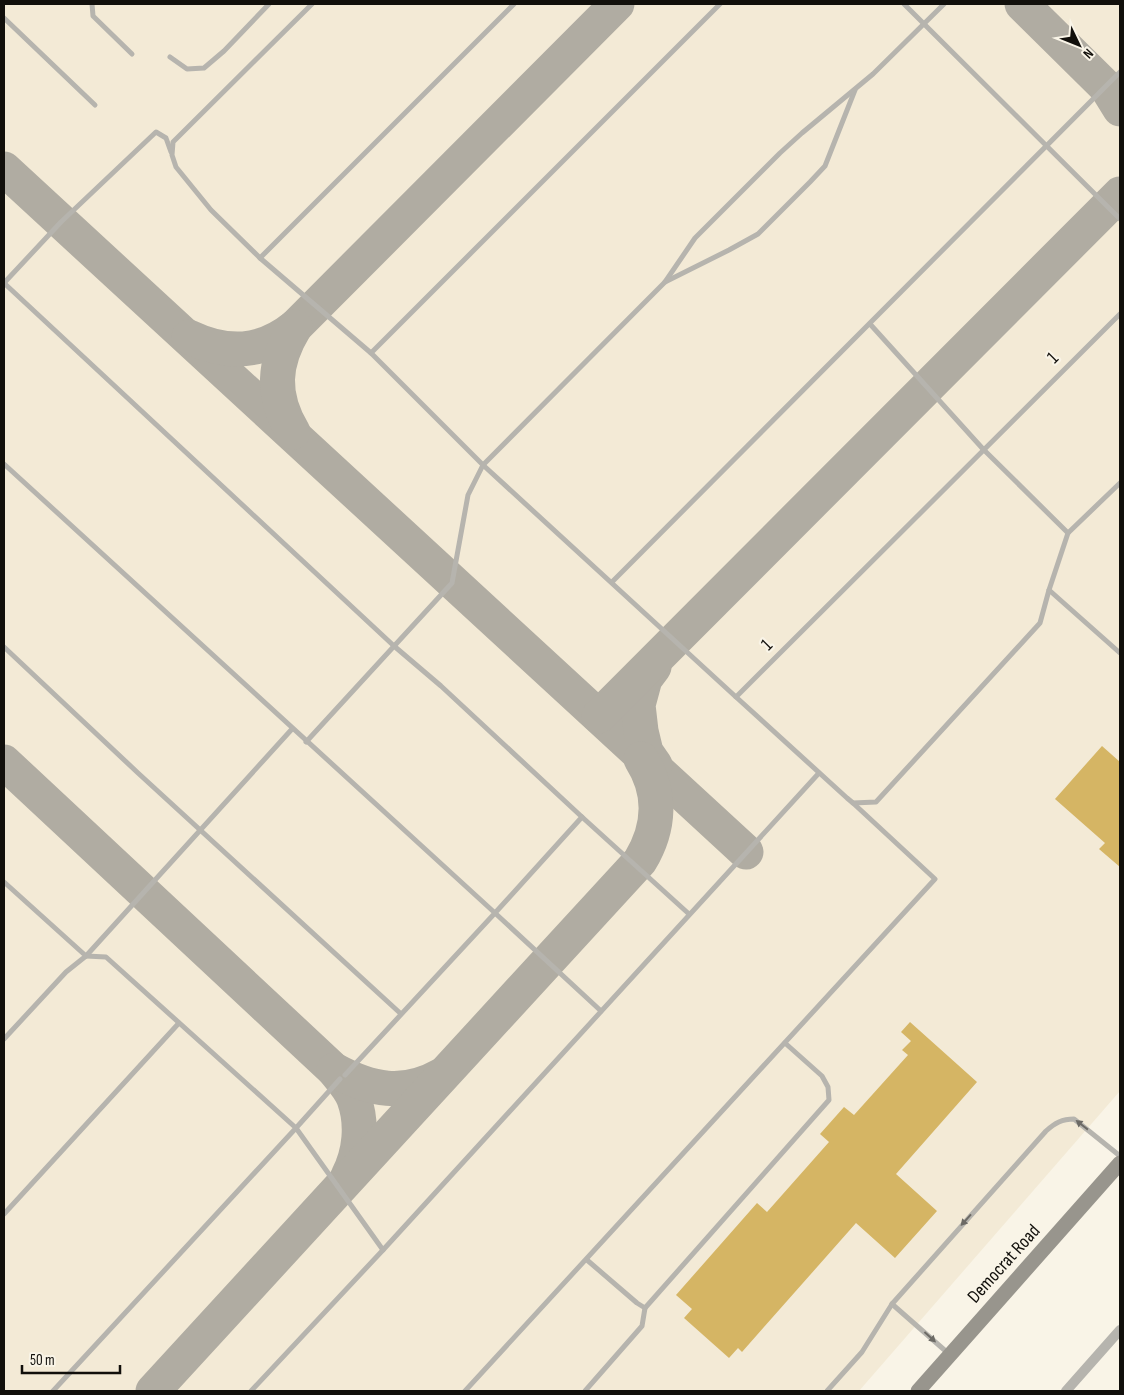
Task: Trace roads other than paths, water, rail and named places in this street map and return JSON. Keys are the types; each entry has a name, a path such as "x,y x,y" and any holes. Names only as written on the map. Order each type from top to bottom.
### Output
{"main road":[{"name":"Democrat Road","path":"918,1391 1120,1163"}],"street":[{"path":"1066,1391 1120,1330"}],"lane":[{"path":"92,4 94,16 132,54"},
{"path":"170,57 187,69 196,70 204,68 224,51 269,4"},
{"path":"172,155 173,142 312,4"},
{"path":"260,258 514,4"},
{"path":"371,353 720,4"},
{"path":"904,4 1120,219"},
{"path":"306,742 452,583 468,495 483,465 665,282 695,238 702,231 802,132 873,74 944,4"},
{"path":"4,18 95,105"},
{"path":"612,582 1120,72"},
{"path":"665,282 758,234 810,182 825,166 856,88"},
{"path":"466,1391 935,879 483,465 371,353 260,258 205,202 176,167 166,138 156,132 62,222 4,283 394,646 441,686 689,914"},
{"name":"1","path":"736,697 1120,314"},
{"path":"870,324 983,449 1068,533"},
{"path":"4,464 601,1011"},
{"path":"853,803 876,802 1040,623 1068,533 1120,482"},
{"path":"1049,590 1120,653"},
{"path":"4,647 138,773 400,1013"},
{"path":"4,1039 66,972 86,956 292,729"},
{"path":"251,1391 383,1250 819,773"},
{"path":"53,1391 582,817"},
{"path":"4,882 86,956 106,957 296,1128 383,1250"},
{"path":"4,1214 179,1024"},
{"path":"585,1391 642,1326 645,1308 829,1100 828,1087 822,1076 785,1043"},
{"path":"827,1391 862,1352 892,1304 1046,1131 1057,1122 1074,1119 1120,1156"},
{"path":"587,1260 645,1308"},
{"path":"892,1304 950,1355"}]}
